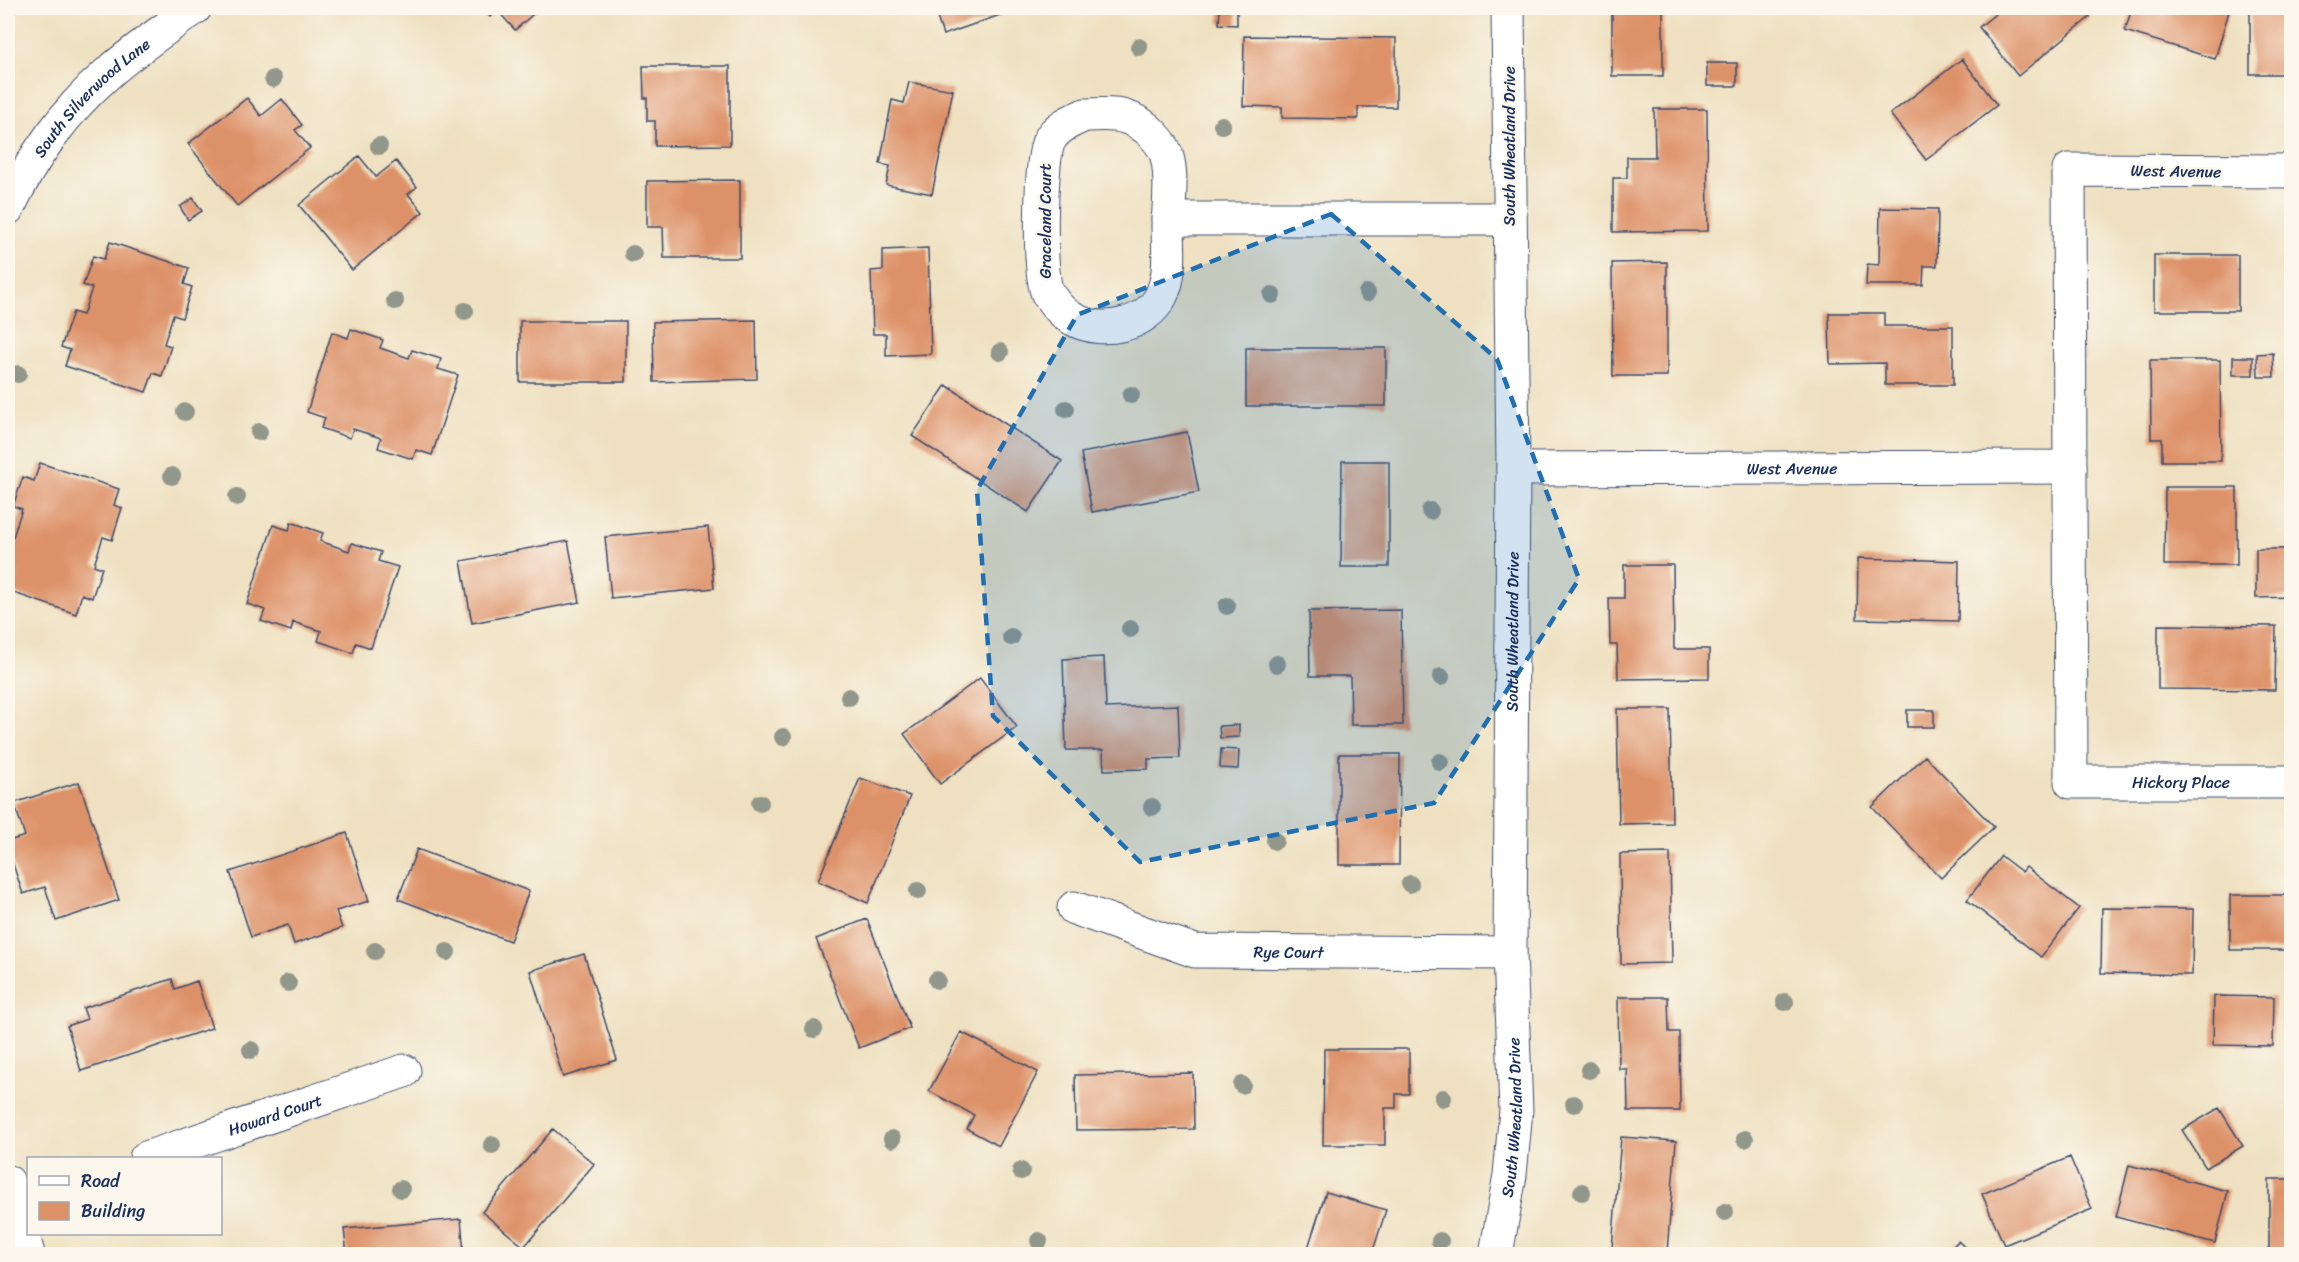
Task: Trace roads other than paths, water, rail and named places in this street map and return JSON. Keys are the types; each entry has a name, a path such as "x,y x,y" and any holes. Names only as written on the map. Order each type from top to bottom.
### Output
{"street":[{"name":"South Silverwood Lane","path":"8,208 37,157 66,117 106,75 195,8"},
{"name":"South Wheatland Drive","path":"1496,1254 1510,1175 1515,1110 1510,953 1513,469 1508,8"},
{"name":"Graceland Court","path":"1085,115 1125,117 1142,125 1158,140 1168,160 1168,219 1168,274 1161,297 1145,315 1126,325 1102,327 1071,318 1045,291 1042,272 1043,161 1048,141 1064,125 1085,115"},
{"name":"West Avenue","path":"2071,782 2069,170 2292,171"},
{"path":"1168,219 1509,219"},
{"name":"West Avenue","path":"1513,469 2070,467"},
{"name":"Hickory Place","path":"2071,782 2292,782"},
{"name":"Rye Court","path":"1074,908 1195,951 1510,953"},
{"name":"Howard Court","path":"149,1157 404,1071"},
{"path":"17,1194 28,1254"}]}
